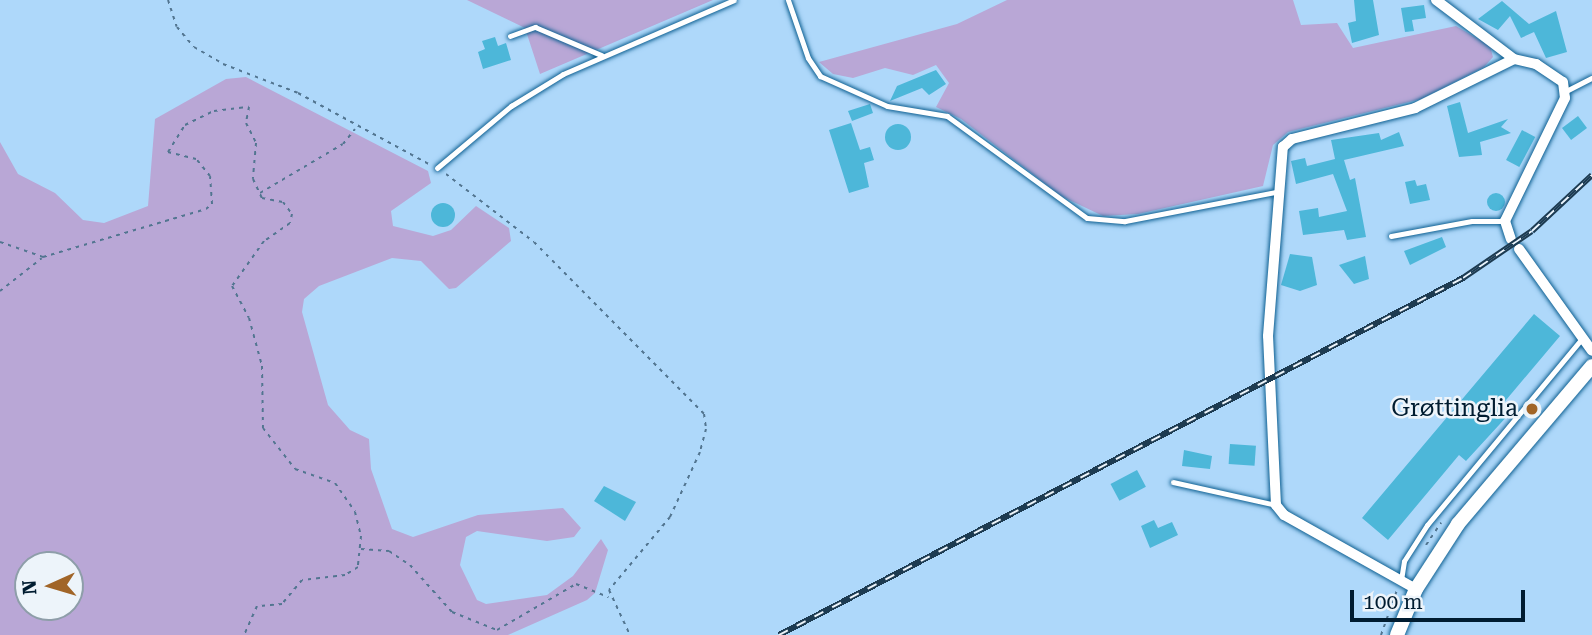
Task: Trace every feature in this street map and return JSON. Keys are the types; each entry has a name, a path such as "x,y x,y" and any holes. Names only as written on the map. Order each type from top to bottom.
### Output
{"main road":[{"path":"1397,635 1416,589 1473,503 1592,366"}],"street":[{"path":"1436,0 1514,59 1553,73 1566,90 1505,221 1511,239"},
{"path":"1416,589 1284,515 1276,505 1268,336 1278,164 1292,139 1415,108 1514,59"},
{"path":"1518,249 1592,351"}],"lane":[{"path":"437,168 511,106 601,55 734,0"},
{"path":"788,0 808,58 820,76 887,106 947,116 1087,218 1125,221 1276,192"},
{"path":"510,36 535,27 601,55"},
{"path":"1566,90 1592,78"},
{"path":"1391,236 1472,221 1505,221"},
{"path":"1401,580 1404,561 1427,525 1582,338"},
{"path":"1173,482 1276,505"}],"path":[{"path":"168,0 177,27 194,47 223,64 298,93 356,128 437,168 534,242 704,414 706,429 700,452 670,517 609,590 629,635"},
{"path":"0,291 43,257 101,237 142,231 167,217 212,204 210,176 204,167 196,159 168,152 185,125 214,111 249,107 246,123 256,143 253,179 260,193 291,206 292,214 290,223 240,270 232,286 249,318 262,366 263,428 295,469 335,484 355,512 360,549 358,567 345,575 302,580 282,604 257,606 244,635"},
{"path":"260,193 344,144 356,128"},
{"path":"0,242 43,257"},
{"path":"360,549 388,551 410,565 452,612 497,630 576,584 610,597"}],"shaded area":[{"path":"467,0 713,0 540,74 525,28"},
{"path":"1007,0 1293,0 1301,25 1337,23 1353,48 1456,26 1490,46 1493,57 1484,67 1421,99 1288,132 1273,145 1263,186 1138,214 1103,216 1061,196 961,119 936,107 949,83 936,65 913,75 885,68 853,78 833,74 819,62 957,24"},
{"path":"246,77 428,171 431,183 391,211 393,226 433,236 451,230 476,206 509,228 511,241 456,288 449,289 421,261 392,258 319,286 304,299 302,312 328,405 350,430 369,439 371,469 392,529 413,537 478,515 563,508 581,528 574,537 547,541 477,531 466,537 460,565 477,600 486,604 547,595 573,576 601,539 608,550 595,593 587,600 508,635 0,635 0,142 18,174 55,193 83,220 104,223 148,206 155,119 226,79"}],"building":[{"path":"1354,0 1373,0 1379,35 1352,43 1348,23 1356,21"},
{"path":"1502,1 1529,24 1556,11 1567,52 1546,58 1534,32 1521,38 1510,16 1498,30 1478,19"},
{"path":"1424,5 1426,18 1412,20 1414,31 1405,32 1401,8"},
{"path":"495,37 498,46 506,43 511,60 483,69 478,52 485,49 482,41"},
{"path":"936,70 946,84 929,95 922,88 890,101 897,86"},
{"path":"1460,102 1468,133 1508,119 1501,127 1511,133 1480,142 1482,155 1459,157 1447,106"},
{"path":"870,104 873,113 852,121 848,111"},
{"path":"1578,116 1587,128 1571,140 1562,128"},
{"path":"851,123 860,150 870,147 874,160 864,163 869,187 849,193 829,130"},
{"path":"898,124 907,128 911,137 907,146 898,150 889,146 885,137 889,128"},
{"path":"1522,130 1535,137 1519,167 1506,160"},
{"path":"1399,132 1404,146 1344,160 1350,180 1355,178 1366,237 1347,240 1344,230 1303,235 1299,211 1318,208 1319,217 1347,211 1333,174 1296,184 1291,161 1305,158 1307,166 1335,159 1331,140 1379,133 1381,140"},
{"path":"1415,180 1417,186 1426,184 1430,200 1410,204 1405,182"},
{"path":"1492,193 1500,193 1505,202 1503,209 1492,211 1487,206 1487,198"},
{"path":"443,203 452,206 455,215 452,224 443,227 434,224 431,215 434,206"},
{"path":"1442,237 1446,247 1410,265 1404,251"},
{"path":"1290,254 1312,257 1317,285 1300,291 1281,285"},
{"path":"1365,256 1369,279 1354,284 1339,265"},
{"path":"1534,314 1560,336 1501,406 1510,413 1466,461 1459,455 1388,540 1362,518"},
{"path":"1230,444 1256,446 1255,466 1229,464"},
{"path":"1184,450 1212,456 1210,469 1182,466"},
{"path":"1137,470 1146,487 1119,501 1111,484"},
{"path":"604,486 636,502 625,521 594,501"},
{"path":"1154,520 1158,528 1172,522 1178,535 1150,548 1141,526"}],"railway":[{"path":"779,635 1463,278 1532,231 1592,175"}],"place":[{"name":"Grøttinglia","path":"1532,409"}]}
